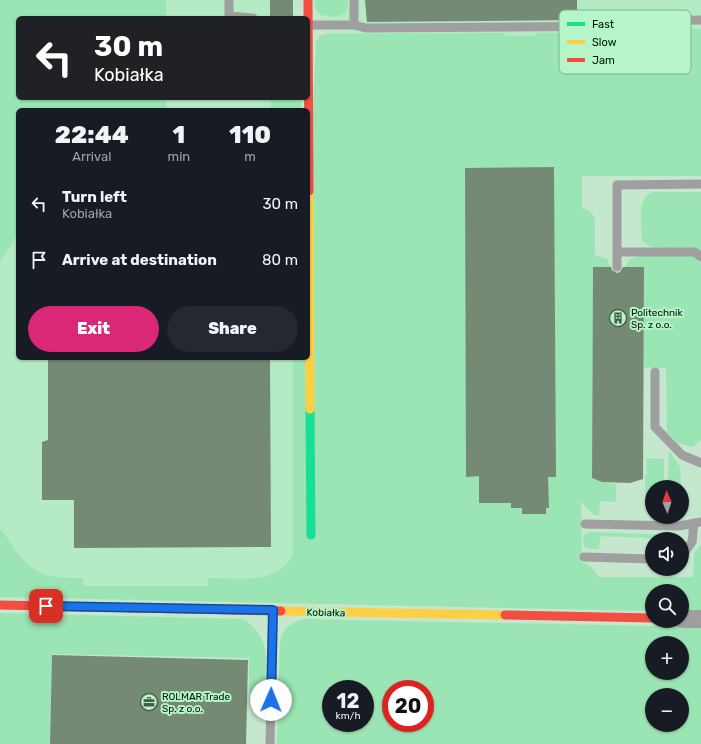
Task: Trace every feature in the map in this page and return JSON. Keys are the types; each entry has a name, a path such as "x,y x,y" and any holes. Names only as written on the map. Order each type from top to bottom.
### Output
{"street":[{"path":"308,0 308,16"},
{"path":"310,360 311,535"},
{"name":"Kobiałka","path":"0,605 645,618"},
{"path":"689,619 701,619"}],"lane":[{"path":"229,0 229,16"},
{"path":"354,0 354,25"},
{"path":"691,20 701,20"},
{"path":"310,25 354,25 366,28 559,27"},
{"path":"618,267 617,185 701,184"},
{"path":"618,252 695,252 701,257"},
{"path":"655,372 655,427 682,455 701,463"},
{"path":"585,524 679,526 697,522 692,542 689,546"},
{"path":"584,557 645,559"},
{"path":"270,744 273,610"}],"shaded area":[{"path":"0,0 166,0 166,16 16,16 16,100 166,100 166,108 16,108 16,236 0,262"},
{"path":"154,0 293,0 293,16 154,16"},
{"path":"314,0 348,0 346,11 343,14 340,16 331,16 320,15 316,10"},
{"path":"325,0 701,0 701,37 691,37 691,10 559,10 559,38 326,39"},
{"path":"691,29 701,29 701,176 582,176 582,208 590,211 595,218 595,255 607,259 611,267 593,267 592,478 602,482 616,484 616,502 600,501 599,516 593,514 581,502 582,562 591,567 599,577 693,577 694,553 701,544 701,612 689,611 689,584 645,584 645,611 0,597 0,529 24,561 38,572 54,577 83,578 83,586 208,586 208,578 244,579 267,576 277,572 286,565 293,555 293,360 310,360 310,177 316,41 320,36 325,34 504,33 506,36 535,36 537,33 559,33 559,74 691,74"},
{"path":"155,100 295,100 295,108 155,108"},
{"path":"271,100 301,100 301,108 271,108"},
{"path":"16,174 16,360 294,360 295,567 264,592 0,586 0,175"},
{"path":"652,192 701,192 701,251 686,248 659,247 646,244 642,239 641,212 644,200 647,195"},
{"path":"639,256 693,256 697,258 701,264 701,440 692,447 678,443 667,432 666,368 644,368 644,268 625,267 630,259"},
{"path":"669,450 680,467 681,480 668,480"},
{"path":"646,458 664,459 664,480 645,480 645,475 647,474"},
{"path":"590,532 645,534 645,538 600,536 599,549 589,549 584,546 583,536"},
{"path":"0,613 244,619 260,635 263,644 266,661 265,693 249,692 249,658 52,654 50,744 0,744"},
{"path":"304,619 645,626 645,628 701,627 701,744 277,744 280,643 283,633 291,624"}],"building":[{"path":"270,0 293,0 293,16 270,16"},
{"path":"365,0 577,0 577,10 559,10 559,20 367,22"},
{"path":"554,167 556,477 548,477 549,508 546,508 546,514 522,514 522,508 511,508 511,503 479,503 479,476 466,477 465,168"},
{"name":"Politechnik Sp. z o.o.","path":"593,267 611,267 612,270 617,273 620,272 623,267 644,267 643,479 630,483 602,482 592,478"},
{"path":"48,360 270,360 271,547 74,548 74,500 42,500 42,442 48,440"},
{"name":"ROLMAR Trade Sp. z o.o.","path":"52,655 248,660 246,744 50,744"}],"traffic: fast":[{"path":"310,409 311,535"}],"traffic: slow":[{"path":"310,360 310,409"},
{"path":"281,611 505,615"}],"traffic: jam":[{"path":"308,0 308,16"},
{"path":"309,100 309,108"},
{"path":"0,605 281,611"},
{"path":"505,615 645,618"}],"place":[{"name":"Politechnik Sp. z o.o.","path":"618,318"},
{"name":"ROLMAR Trade Sp. z o.o.","path":"149,702"}],"route":[{"path":"46,606 273,610 271,700"}]}
